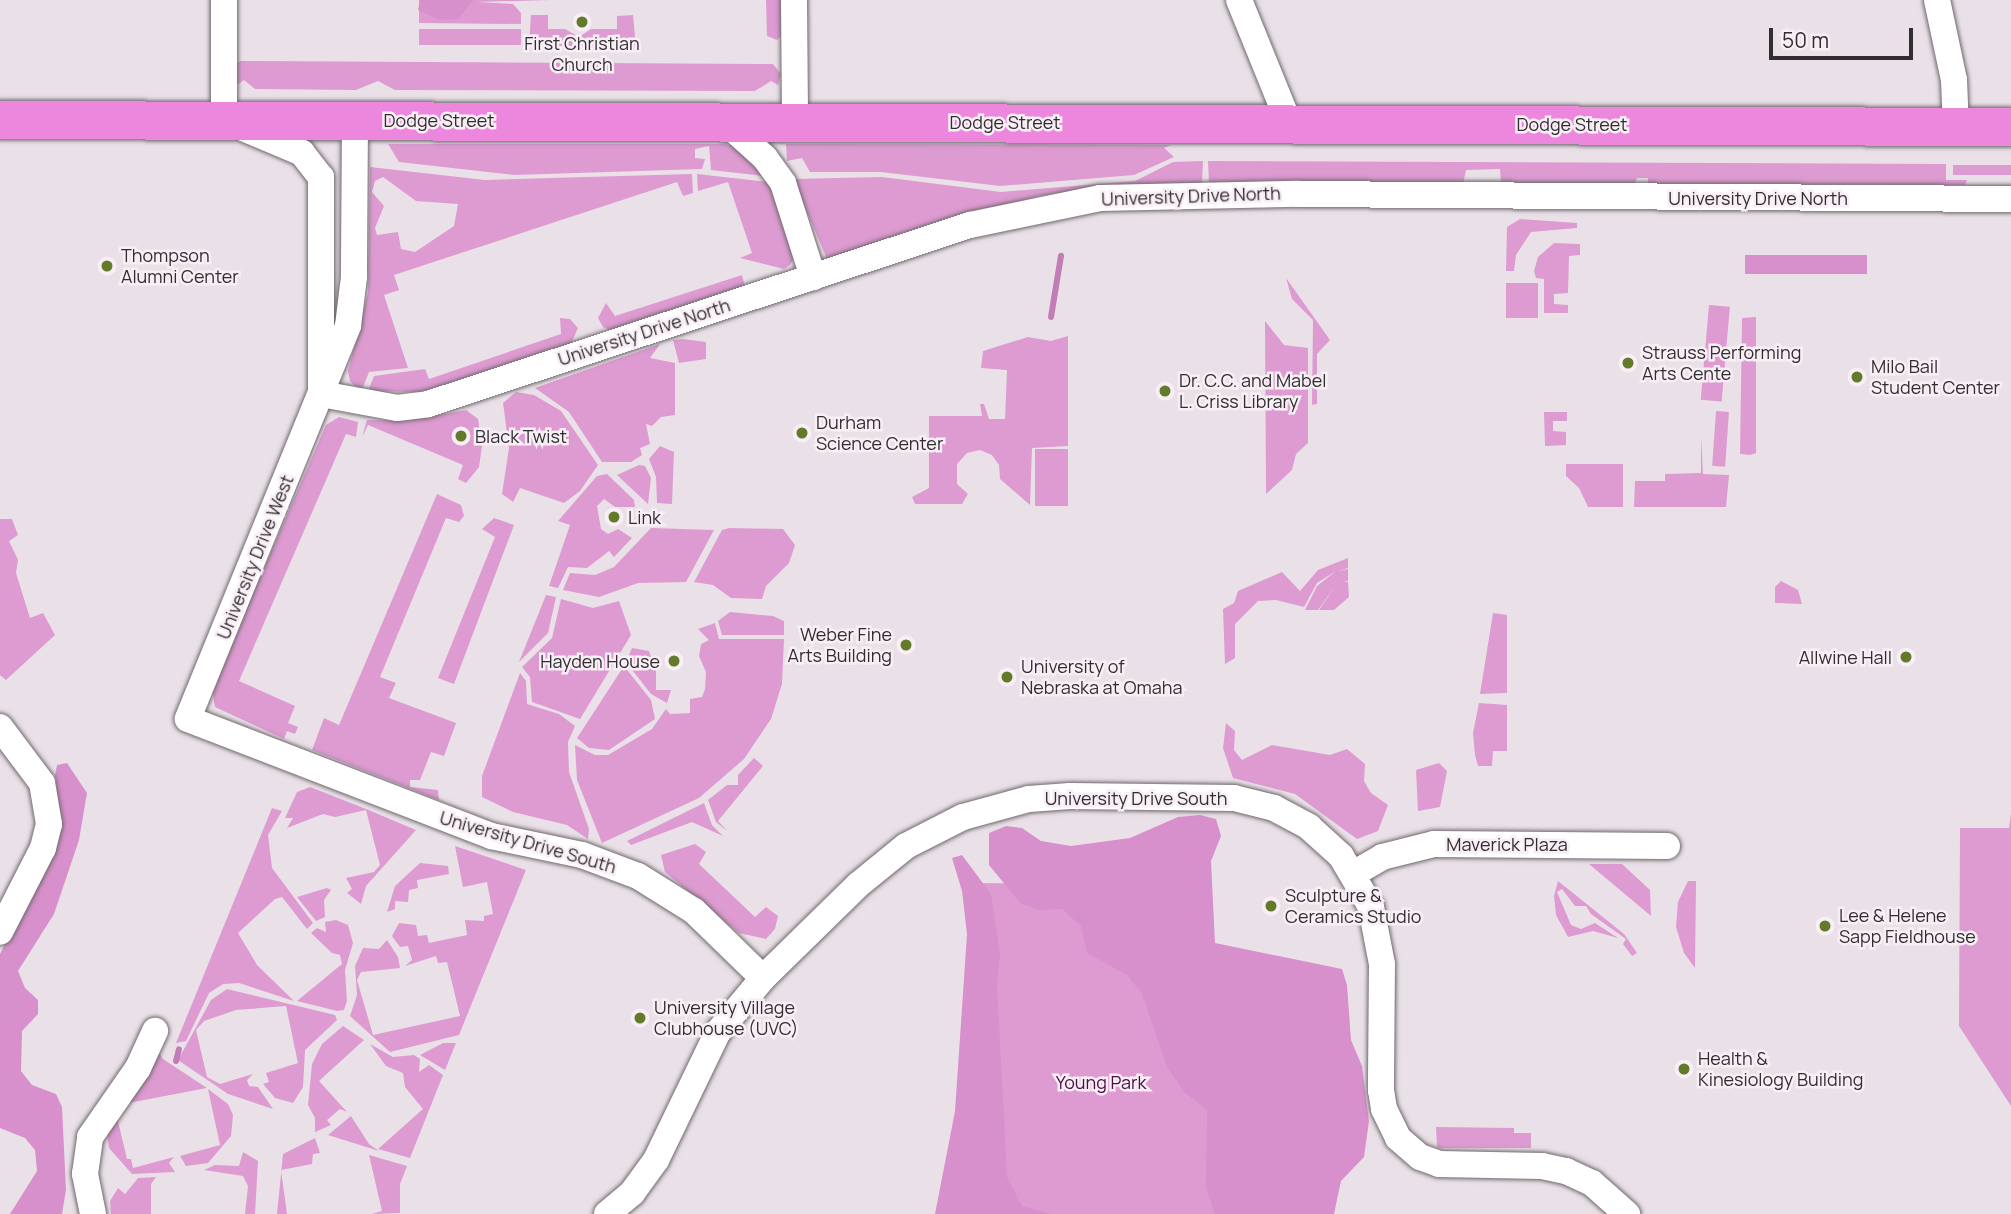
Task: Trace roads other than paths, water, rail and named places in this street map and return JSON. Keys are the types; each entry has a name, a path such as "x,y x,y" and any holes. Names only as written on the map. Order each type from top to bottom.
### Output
{"highway":[{"name":"Dodge Street","path":"0,120 722,119 795,122 2011,127"}],"street":[{"path":"224,0 224,120"},
{"path":"794,0 795,122"},
{"path":"1239,0 1289,123"},
{"path":"1937,0 1954,80 1956,127"},
{"path":"722,119 765,158 783,183 813,277"},
{"name":"University Drive West","path":"224,120 302,153 321,177 321,394"},
{"name":"University Drive West","path":"188,719 321,394 338,359 352,302 355,120"},
{"name":"University Drive North","path":"321,394 397,408 428,404 1004,216 1129,195 2011,199"},
{"name":"University Drive South","path":"188,719 491,836 582,855 638,876 694,911 763,978"},
{"path":"0,727 41,783 49,816 43,848 0,932"},
{"name":"University Drive South","path":"607,1214 652,1167 703,1056 763,978 858,885 906,846 963,817 1029,799 1204,796 1255,802 1309,827 1353,874 1371,907 1379,944 1381,1090 1384,1109 1398,1138 1420,1157 1439,1164 1546,1166 1566,1171 1592,1183 1627,1214"},
{"name":"Maverick Plaza","path":"1353,874 1382,857 1434,844 1667,846"},
{"path":"93,1214 85,1166 90,1138 138,1068 155,1031"}],"waterway":[{"path":"1051,317 1061,256"},
{"path":"176,1061 179,1049"}],"place":[{"name":"First Christian Church","path":"582,22"},
{"name":"Thompson Alumni Center","path":"107,266"},
{"name":"Strauss Performing Arts Cente","path":"1628,363"},
{"name":"Milo Bail Student Center","path":"1857,377"},
{"name":"Dr. C.C. and Mabel L. Criss Library","path":"1165,391"},
{"name":"Durham Science Center","path":"802,433"},
{"name":"Black Twist","path":"461,436"},
{"name":"Link","path":"614,517"},
{"name":"Weber Fine Arts Building","path":"906,645"},
{"name":"Allwine Hall","path":"1906,657"},
{"name":"Hayden House","path":"674,661"},
{"name":"University of Nebraska at Omaha","path":"1007,677"},
{"name":"Sculpture & Ceramics Studio","path":"1271,906"},
{"name":"Lee & Helene Sapp Fieldhouse","path":"1825,926"},
{"name":"University Village Clubhouse (UVC)","path":"640,1018"},
{"name":"Health & Kinesiology Building","path":"1684,1069"}],"park label":[{"name":"Young Park","path":"1101,1082"}]}
